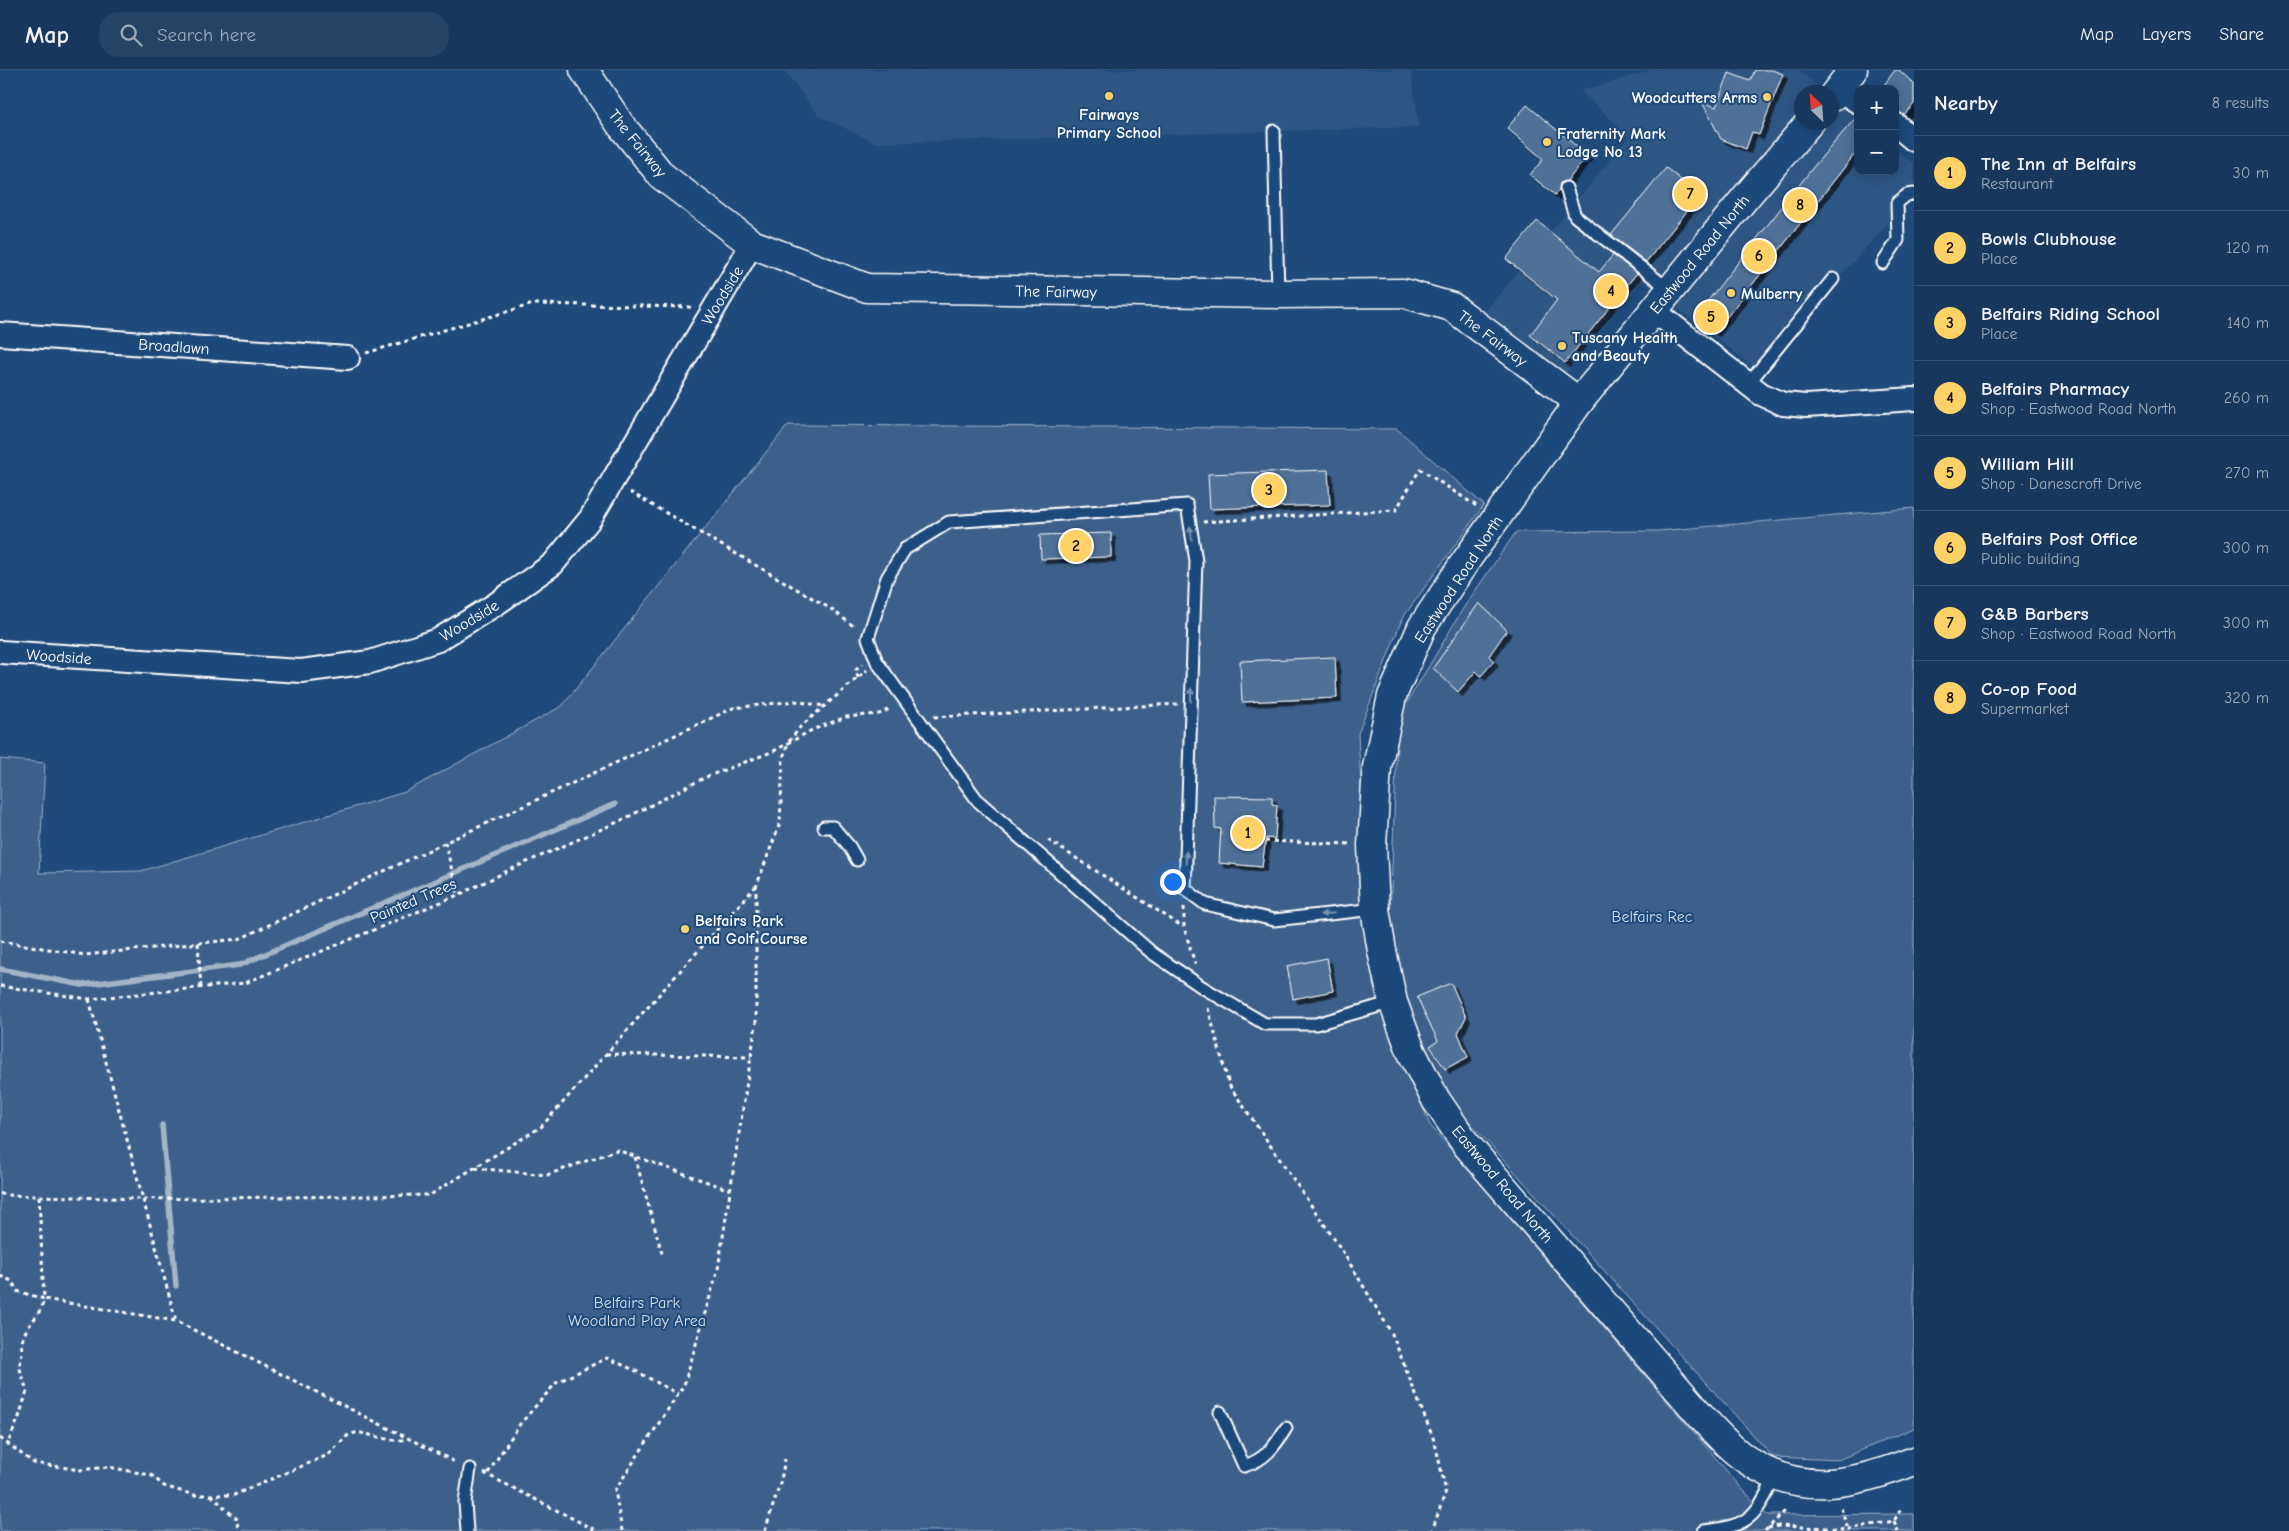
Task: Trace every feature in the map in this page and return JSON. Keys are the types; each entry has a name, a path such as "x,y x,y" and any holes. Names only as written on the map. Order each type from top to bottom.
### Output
{"street":[{"name":"The Fairway","path":"584,70 620,124 662,176 752,244 867,288 1278,294 1403,293 1452,307 1578,402"},
{"path":"1899,127 1914,140"},
{"name":"Eastwood Road North","path":"1803,130 1578,402 1422,627 1392,696 1377,767 1372,845 1375,909 1393,1002 1410,1051 1436,1100 1466,1144 1708,1424 1732,1449 1748,1462 1797,1482 1838,1484 1860,1479 1914,1461"},
{"name":"Woodside","path":"0,652 301,671 370,662 438,640 496,604 553,564 590,519 752,244"},
{"path":"1661,300 1748,384 1761,394 1783,404 1806,406 1914,399"},
{"name":"Broadlawn","path":"0,334 348,358"}],"lane":[{"path":"1274,131 1278,294"},
{"path":"1566,188 1575,216 1661,300"},
{"path":"1883,263 1898,240 1897,203 1907,195 1914,194"},
{"path":"1748,384 1833,279"},
{"path":"1375,909 1274,920 1205,904 1185,889 1196,561 1187,504 948,522 905,549 887,578 868,638 877,662 919,717 978,801 1152,953 1202,987 1265,1024 1316,1024 1393,1002"},
{"path":"824,827 833,827 849,846 857,860"},
{"path":"1220,1412 1244,1466 1256,1462 1268,1453 1286,1428"},
{"path":"467,1531 465,1502 470,1469"},
{"path":"1704,1531 1738,1525 1749,1520 1764,1499 1776,1475"}],"path":[{"path":"348,358 533,304 714,307"},
{"path":"1190,522 1396,510 1420,469 1496,519"},
{"path":"612,482 831,609 868,638"},
{"path":"622,1531 615,1490 684,1385 718,1269 756,1024 756,886 780,823 783,758 788,743 801,726 877,662"},
{"name":"Painted Trees","path":"0,986 89,999 245,983 458,895 620,821 706,778 774,751 812,730 846,717 879,714 906,700"},
{"path":"0,941 85,955 239,938 733,708 795,702 824,706"},
{"path":"919,717 1191,704"},
{"path":"1044,837 1184,927"},
{"path":"1265,841 1372,845"},
{"path":"445,842 458,895"},
{"path":"0,1193 142,1199 430,1195 541,1127 756,886"},
{"path":"1185,889 1184,927 1229,1085 1343,1252 1392,1334 1435,1443 1446,1491 1432,1531"},
{"path":"198,943 201,989"},
{"path":"89,999 176,1321"},
{"path":"606,1054 751,1057"},
{"path":"474,1168 547,1175 617,1150 730,1190"},
{"path":"635,1156 662,1257"},
{"path":"8,1443 19,1417 26,1392 19,1366 23,1357 23,1338 42,1310 44,1299 39,1196"},
{"path":"0,1276 12,1281 17,1291 44,1299 176,1321 409,1440 470,1469 488,1473 597,1531"},
{"path":"488,1473 520,1424 556,1383 607,1358 634,1370 678,1394"},
{"path":"0,1438 34,1463 80,1470 108,1466 151,1475 164,1486 194,1495 234,1495 328,1455 347,1436 357,1432 391,1440 409,1440"},
{"path":"765,1531 781,1480 784,1458"},
{"path":"211,1495 238,1520 237,1531"},
{"path":"1768,1530 1780,1526 1848,1530 1894,1521 1902,1507"},
{"path":"1842,1508 1848,1530"},
{"path":"1768,1530 1786,1510"},
{"path":"1894,1521 1898,1531"}],"shaded area":[{"name":"Fairways Primary School","path":"784,70 1411,70 1419,127 876,143 819,116"},
{"path":"1653,70 1798,70 1817,85 1794,85 1794,130 1839,130 1839,103 1854,115 1854,175 1899,175 1899,152 1914,164 1914,195 1756,369 1642,281 1566,374 1484,313 1629,137 1581,91"}],"green space":[{"name":"Belfairs Park and Golf Course","path":"788,425 1397,429 1484,505 1402,619 1358,734 1373,985 1430,1125 1744,1491 1767,1515 1914,1514 1914,1531 0,1531 0,759 45,763 39,873 141,871 405,792 562,706"},
{"name":"Belfairs Rec","path":"1914,508 1914,1428 1838,1460 1773,1457 1445,1095 1388,965 1398,718 1464,607 1516,532 1658,531"}],"building":[{"path":"1755,70 1772,70 1783,74 1759,135 1752,132 1746,149 1721,139 1702,102 1716,107 1729,73 1750,81"},
{"path":"1895,70 1899,70 1914,84 1914,104 1904,115 1899,113 1899,85 1884,85"},
{"name":"Fraternity Mark Lodge No 13","path":"1527,105 1588,156 1567,181 1560,183 1559,190 1555,195 1530,175 1543,159 1507,128"},
{"path":"1854,120 1854,155 1715,332 1695,317 1815,165"},
{"path":"1666,168 1700,195 1646,262 1611,235"},
{"path":"1537,221 1599,272 1613,255 1637,273 1565,363 1530,335 1557,300 1506,259"},
{"path":"1328,470 1330,505 1210,509 1208,474"},
{"path":"1111,533 1111,557 1041,559 1040,535"},
{"path":"1479,603 1507,630 1489,656 1494,661 1481,676 1476,671 1458,692 1433,668"},
{"path":"1335,657 1337,698 1242,702 1240,661"},
{"path":"1214,796 1272,797 1272,804 1277,805 1275,839 1266,838 1262,867 1219,863 1221,829 1215,828"},
{"path":"1327,958 1333,991 1293,999 1287,966"},
{"path":"1451,983 1466,1017 1458,1033 1468,1057 1445,1069 1430,1046 1438,1041 1417,997"}],"waterway":[{"path":"0,969 82,985 240,965 615,804"},
{"path":"162,1125 176,1286"}],"place":[{"name":"Fairways Primary School","path":"1109,96"},
{"name":"Woodcutters Arms","path":"1767,97"},
{"name":"Fraternity Mark Lodge No 13","path":"1547,142"},
{"name":"G&B Barbers","path":"1690,194"},
{"name":"Co-op Food","path":"1800,205"},
{"name":"Belfairs Post Office","path":"1759,256"},
{"name":"Belfairs Pharmacy","path":"1611,291"},
{"name":"Mulberry","path":"1731,293"},
{"name":"William Hill","path":"1711,317"},
{"name":"Tuscany Health and Beauty","path":"1562,346"},
{"name":"Belfairs Riding School","path":"1269,490"},
{"name":"Bowls Clubhouse","path":"1076,546"},
{"name":"The Inn at Belfairs","path":"1248,833"},
{"name":"Belfairs Park and Golf Course","path":"685,929"}],"park label":[{"name":"Belfairs Park Woodland Play Area","path":"637,1311"}]}
